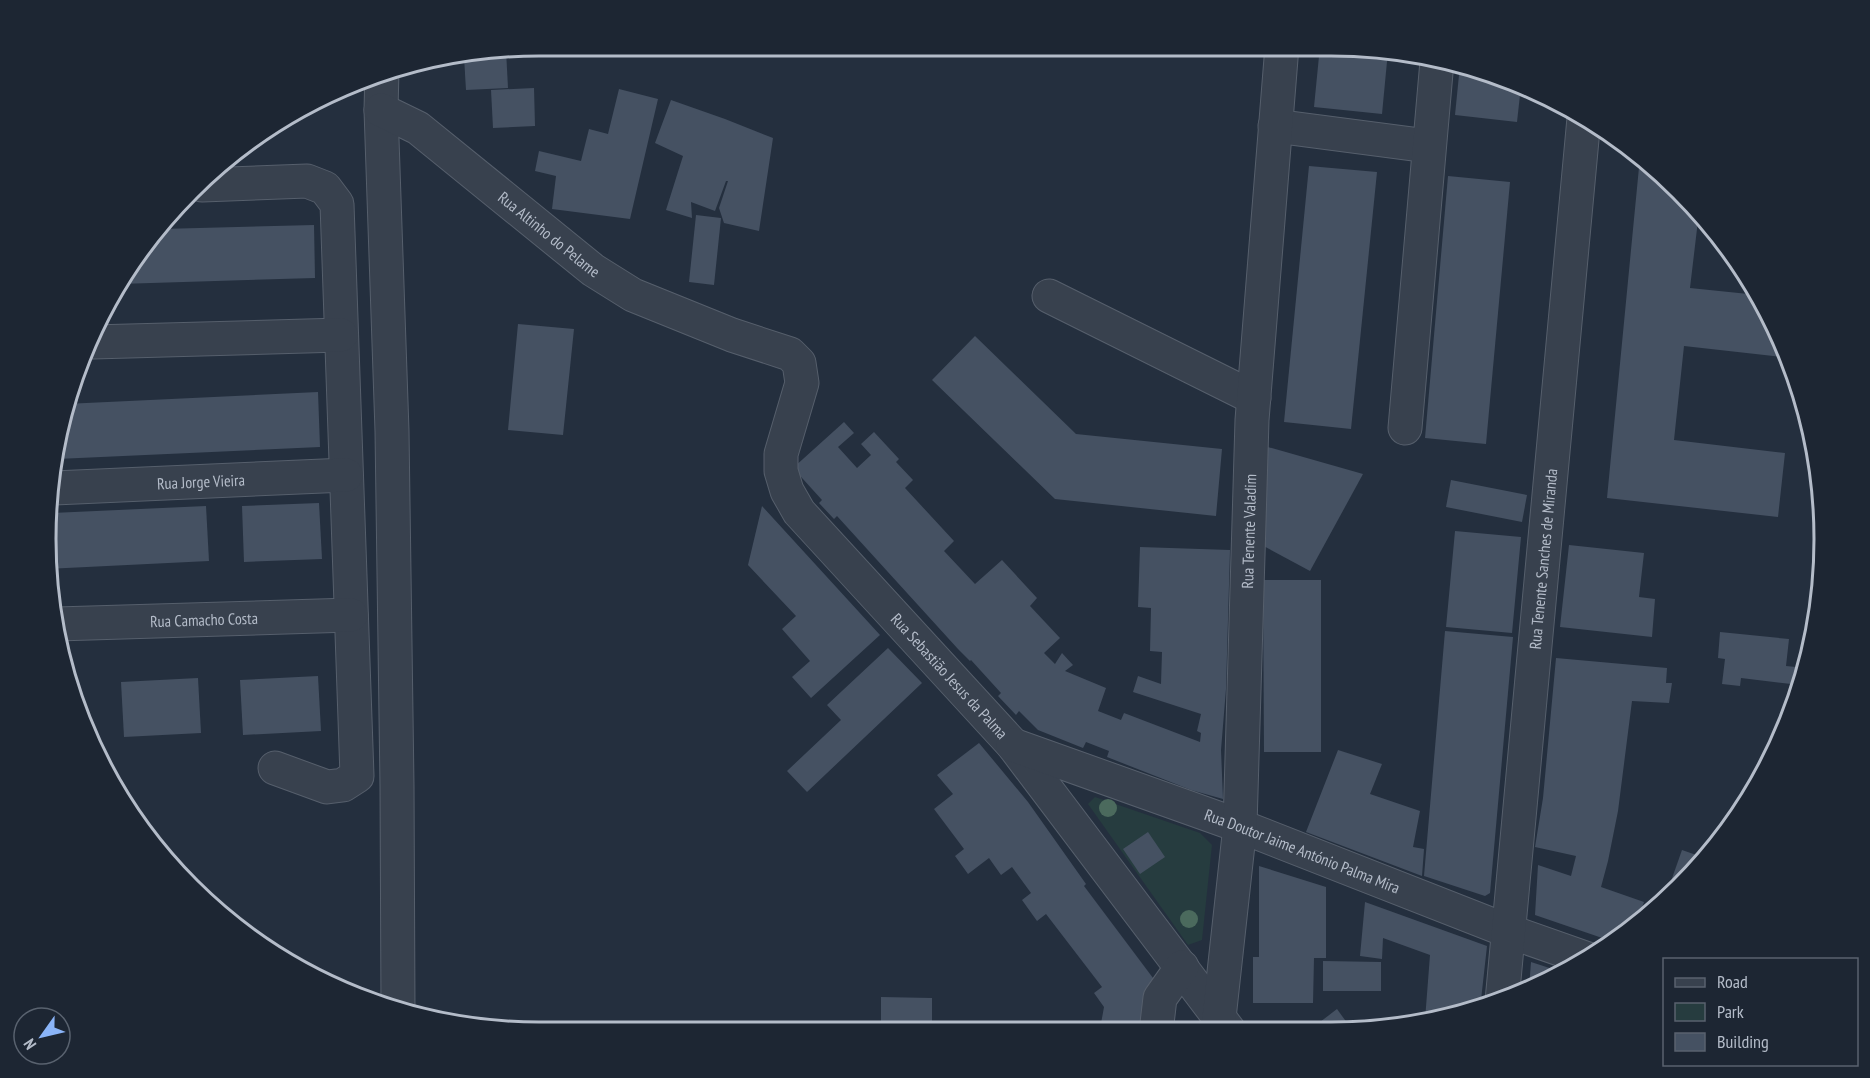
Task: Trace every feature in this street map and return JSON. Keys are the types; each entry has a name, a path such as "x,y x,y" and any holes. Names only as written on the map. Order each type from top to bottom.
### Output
{"street":[{"name":"Rua Tenente Valadim","path":"1225,1022 1240,826 1254,398 1281,56"},
{"path":"1405,428 1436,68"},
{"path":"382,82 392,431 398,1001"},
{"name":"Rua Altinho do Pelame","path":"381,110 417,128 593,270 633,295 732,335"},
{"path":"1275,126 1428,146"},
{"name":"Rua Tenente Sanches de Miranda","path":"1503,991 1583,126"},
{"path":"210,185 307,181 325,188 337,204 357,776 343,785 327,787 275,768"},
{"path":"1049,296 1254,398"},
{"path":"97,342 341,335"},
{"name":"Rua Sebastião Jesus da Palma","path":"732,335 790,354 799,363 802,383 781,454 787,491 799,512 1013,745 1223,1022"},
{"name":"Rua Jorge Vieira","path":"59,488 346,475"},
{"name":"Rua Camacho Costa","path":"64,624 351,615"},
{"name":"Rua Doutor Jaime António Palma Mira","path":"1013,745 1240,826 1576,956"},
{"path":"1157,1022 1160,998 1182,967"}],"green space":[{"path":"1095,797 1200,833 1212,845 1202,940 1188,945 1088,804"}],"building":[{"path":"1319,56 1387,59 1382,114 1314,107"},
{"path":"506,57 508,88 466,90 464,62"},
{"path":"1459,73 1520,94 1517,122 1455,115"},
{"path":"534,88 535,126 493,128 491,90"},
{"path":"619,89 658,99 630,219 552,209 556,176 535,171 539,151 581,161 589,129 608,134"},
{"path":"671,100 773,138 759,231 724,223 719,208 728,181 726,181 715,211 691,202 692,218 666,210 683,156 655,143"},
{"path":"1309,166 1377,172 1351,429 1284,422"},
{"path":"1639,166 1698,223 1690,288 1748,294 1779,357 1684,346 1674,440 1785,453 1778,517 1607,498"},
{"path":"1448,176 1510,182 1486,444 1425,438"},
{"path":"696,215 721,218 714,285 689,282"},
{"path":"314,225 315,278 128,284 168,229"},
{"path":"518,324 574,329 563,435 508,430"},
{"path":"975,336 1076,434 1222,449 1216,516 1055,499 932,380"},
{"path":"318,392 320,447 63,459 75,404"},
{"path":"844,422 854,433 838,447 857,468 871,455 861,444 874,432 899,459 896,462 913,480 905,488 954,541 944,551 975,584 1002,560 1037,598 1030,606 1060,638 1044,653 1055,664 1062,653 1073,665 1065,671 1106,688 1098,711 1121,720 1124,713 1200,742 1201,733 1197,731 1201,714 1133,692 1138,676 1161,684 1162,652 1150,651 1151,608 1138,607 1140,547 1230,550 1226,689 1221,750 1223,799 1191,790 1107,757 1109,751 1086,742 1083,748 1038,730 1019,711 1016,715 998,696 1001,693 971,660 958,649 837,516 834,519 819,503 822,500 793,468"},
{"path":"1261,445 1363,474 1310,571 1260,544"},
{"path":"1451,480 1527,495 1522,522 1446,507"},
{"path":"319,503 322,559 244,562 242,506"},
{"path":"206,506 209,561 57,568 57,513"},
{"path":"762,506 880,635 811,698 792,677 810,661 782,629 796,616 748,565"},
{"path":"1455,531 1521,537 1512,633 1446,627"},
{"path":"1569,545 1644,553 1639,597 1655,599 1652,637 1560,627"},
{"path":"1263,580 1321,580 1321,752 1264,752"},
{"path":"1445,631 1513,637 1490,893 1485,896 1424,876"},
{"path":"1720,632 1789,639 1786,666 1797,667 1792,684 1741,678 1740,686 1722,684 1725,659 1718,658"},
{"path":"888,648 922,683 807,792 787,771 841,720 827,705"},
{"path":"1556,658 1667,668 1666,683 1672,683 1669,703 1632,701 1618,811 1601,887 1644,902 1641,910 1604,938 1535,915 1538,865 1571,876 1576,856 1535,847 1543,798"},
{"path":"318,676 321,731 243,735 240,680"},
{"path":"198,678 201,733 124,737 121,682"},
{"path":"979,743 1028,802 1086,884 1084,886 1153,978 1145,1022 1101,1022 1104,1007 1094,993 1102,987 1046,914 1037,921 1022,900 1031,893 1012,867 1001,875 989,858 968,874 955,856 964,849 934,809 953,794 937,775"},
{"path":"1338,750 1382,764 1370,794 1420,811 1413,847 1424,849 1422,876 1306,832"},
{"path":"1148,832 1165,857 1140,874 1123,849"},
{"path":"1682,850 1697,855 1695,858 1670,884"},
{"path":"1259,866 1326,887 1326,958 1314,958 1313,1003 1253,1003 1253,957 1259,957"},
{"path":"1365,902 1487,946 1481,998 1426,1013 1430,955 1383,938 1382,959 1360,956"},
{"path":"1323,961 1381,962 1381,991 1323,991"},
{"path":"1531,962 1553,969 1545,973 1530,980"},
{"path":"881,997 932,998 932,1022 881,1022"},
{"path":"1337,1009 1346,1022 1331,1022 1320,1022"},
{"path":"741,1021 777,1021 777,1022"}]}
